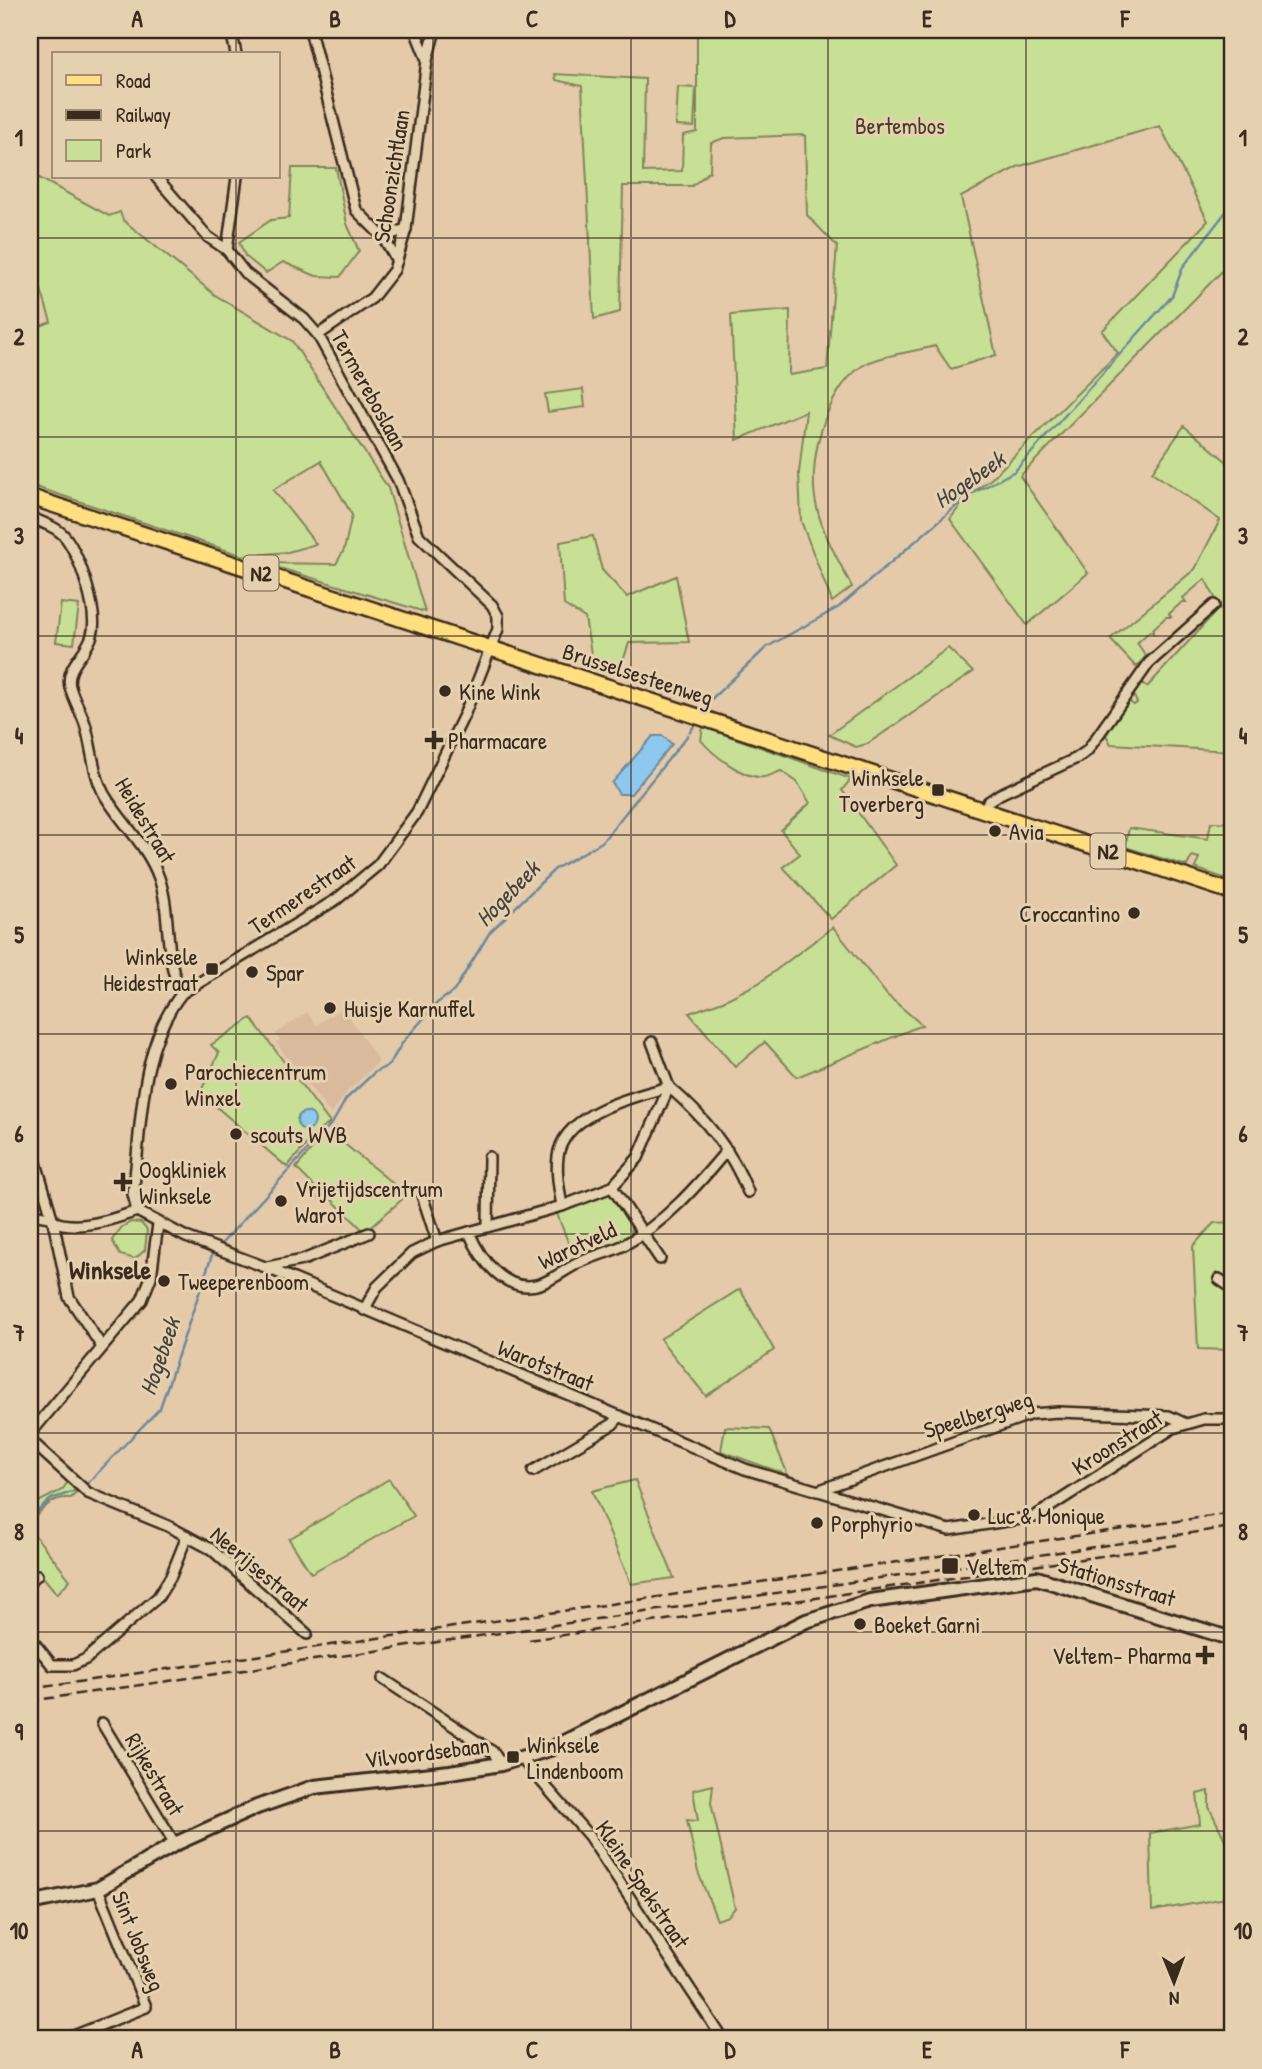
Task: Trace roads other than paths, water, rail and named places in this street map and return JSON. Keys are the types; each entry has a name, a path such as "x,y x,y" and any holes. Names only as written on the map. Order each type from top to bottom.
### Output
{"main road":[{"name":"Brusselsesteenweg","path":"30,497 1232,892"}],"street":[{"path":"231,30 236,52"},
{"path":"310,30 356,209 383,237 397,261"},
{"path":"415,30 427,60"},
{"name":"Schoonzichtlaan","path":"318,335 372,298 387,282 397,261 406,229 427,60 435,30"},
{"name":"Termereboslaan","path":"157,178 208,237 227,250 246,273 304,319 318,335 398,480 419,536 495,608 499,625 491,650"},
{"path":"227,250 237,178"},
{"path":"383,237 406,229"},
{"name":"Heidestraat","path":"30,517 54,528 66,538 89,593 93,617 92,636 85,652 73,666 70,686 86,728 102,789 154,863 161,883 173,967 182,993"},
{"path":"983,811 988,802 1000,794 1087,751 1149,663 1214,605"},
{"name":"Termerestraat","path":"182,993 337,899 378,865 417,812 491,650"},
{"path":"30,1214 64,1225 108,1220 137,1210 133,1194 150,1056 167,1013 182,993"},
{"path":"652,1042 670,1087 710,1125 727,1150 748,1192"},
{"name":"Warotveld","path":"364,1310 377,1287 412,1252 437,1241 562,1206 612,1187 638,1158 670,1087"},
{"name":"Warotveld","path":"562,1206 557,1174 559,1151 568,1133 601,1110 670,1087"},
{"path":"30,1142 52,1219 72,1306 102,1347"},
{"name":"Warotveld","path":"469,1232 488,1265 503,1279 527,1286 541,1284 582,1261 621,1246 641,1233 681,1201 727,1150"},
{"path":"488,1226 489,1157"},
{"name":"Warotveld","path":"612,1187 660,1259"},
{"path":"422,1195 437,1241"},
{"name":"Warotstraat","path":"137,1210 158,1224 745,1469 950,1530"},
{"path":"30,1434 142,1300 150,1277 158,1224"},
{"path":"265,1267 303,1259 369,1233"},
{"path":"1219,1279 1232,1289"},
{"name":"Speelbergweg","path":"817,1491 1032,1414 1058,1412 1169,1416 1184,1423"},
{"path":"533,1471 613,1423 620,1416"},
{"path":"1157,1416 1167,1420 1173,1428"},
{"name":"Kroonstraat","path":"950,1530 1029,1519 1173,1428 1203,1419 1232,1419"},
{"name":"Neerijsestraat","path":"30,1440 88,1493 211,1549 307,1634"},
{"name":"Neerijsestraat","path":"30,1638 52,1665 73,1665 86,1659 158,1597 171,1576 187,1536"},
{"name":"Stationsstraat","path":"822,1615 870,1601 1037,1578 1231,1639"},
{"name":"Vilvoordsebaan","path":"30,1903 98,1889 175,1844 257,1807 314,1787 501,1763 550,1749 822,1615"},
{"path":"1231,1639 1232,1656"},
{"path":"383,1679 493,1752 501,1763"},
{"name":"Rijkestraat","path":"102,1723 175,1844"},
{"name":"Kleine Spekstraat","path":"521,1758 595,1845 723,2039"},
{"name":"Sint Jobsweg","path":"66,2039 146,2007 98,1889"}],"water":[{"path":"653,736 663,736 672,744 631,794 619,794 612,783"},
{"path":"306,1112 312,1115 315,1121 312,1127 306,1130 300,1127 297,1121 300,1115"}],"waterway":[{"name":"Hogebeek","path":"706,704 767,647 839,607 968,496 1015,471 1172,296 1183,267 1232,204"},
{"name":"Hogebeek","path":"690,732 694,726"},
{"name":"Hogebeek","path":"222,1243 333,1122 346,1099 375,1072 389,1065 403,1042 437,1003 454,991 490,932 555,869 602,842 688,735"},
{"name":"Hogebeek","path":"86,1485 160,1408 212,1255"},
{"name":"Hogebeek","path":"30,1518 51,1499 75,1491"}],"railway":[{"path":"30,1689 1232,1513"},
{"path":"30,1701 1232,1527"},
{"path":"529,1640 1177,1545"}],"place":[{"name":"Kine Wink","path":"445,691"},
{"name":"Pharmacare","path":"434,740"},
{"name":"Winksele Toverberg","path":"938,790"},
{"name":"Avia","path":"995,831"},
{"name":"Croccantino","path":"1134,913"},
{"name":"Winksele Heidestraat","path":"212,969"},
{"name":"Spar","path":"252,972"},
{"name":"Huisje Karnuffel","path":"330,1008"},
{"name":"Parochiecentrum Winxel","path":"171,1084"},
{"name":"scouts WVB","path":"236,1134"},
{"name":"Oogkliniek Winksele","path":"123,1182"},
{"name":"Vrijetijdscentrum Warot","path":"281,1201"},
{"name":"Tweeperenboom","path":"164,1281"},
{"name":"Luc & Monique","path":"974,1515"},
{"name":"Porphyrio","path":"817,1523"},
{"name":"Veltem","path":"950,1566"},
{"name":"Boeket Garni","path":"860,1624"},
{"name":"Veltem- Pharma","path":"1205,1655"},
{"name":"Winksele Lindenboom","path":"513,1757"}],"district":[{"name":"Winksele","path":"110,1269"}],"park label":[{"name":"Bertembos","path":"900,125"}]}
